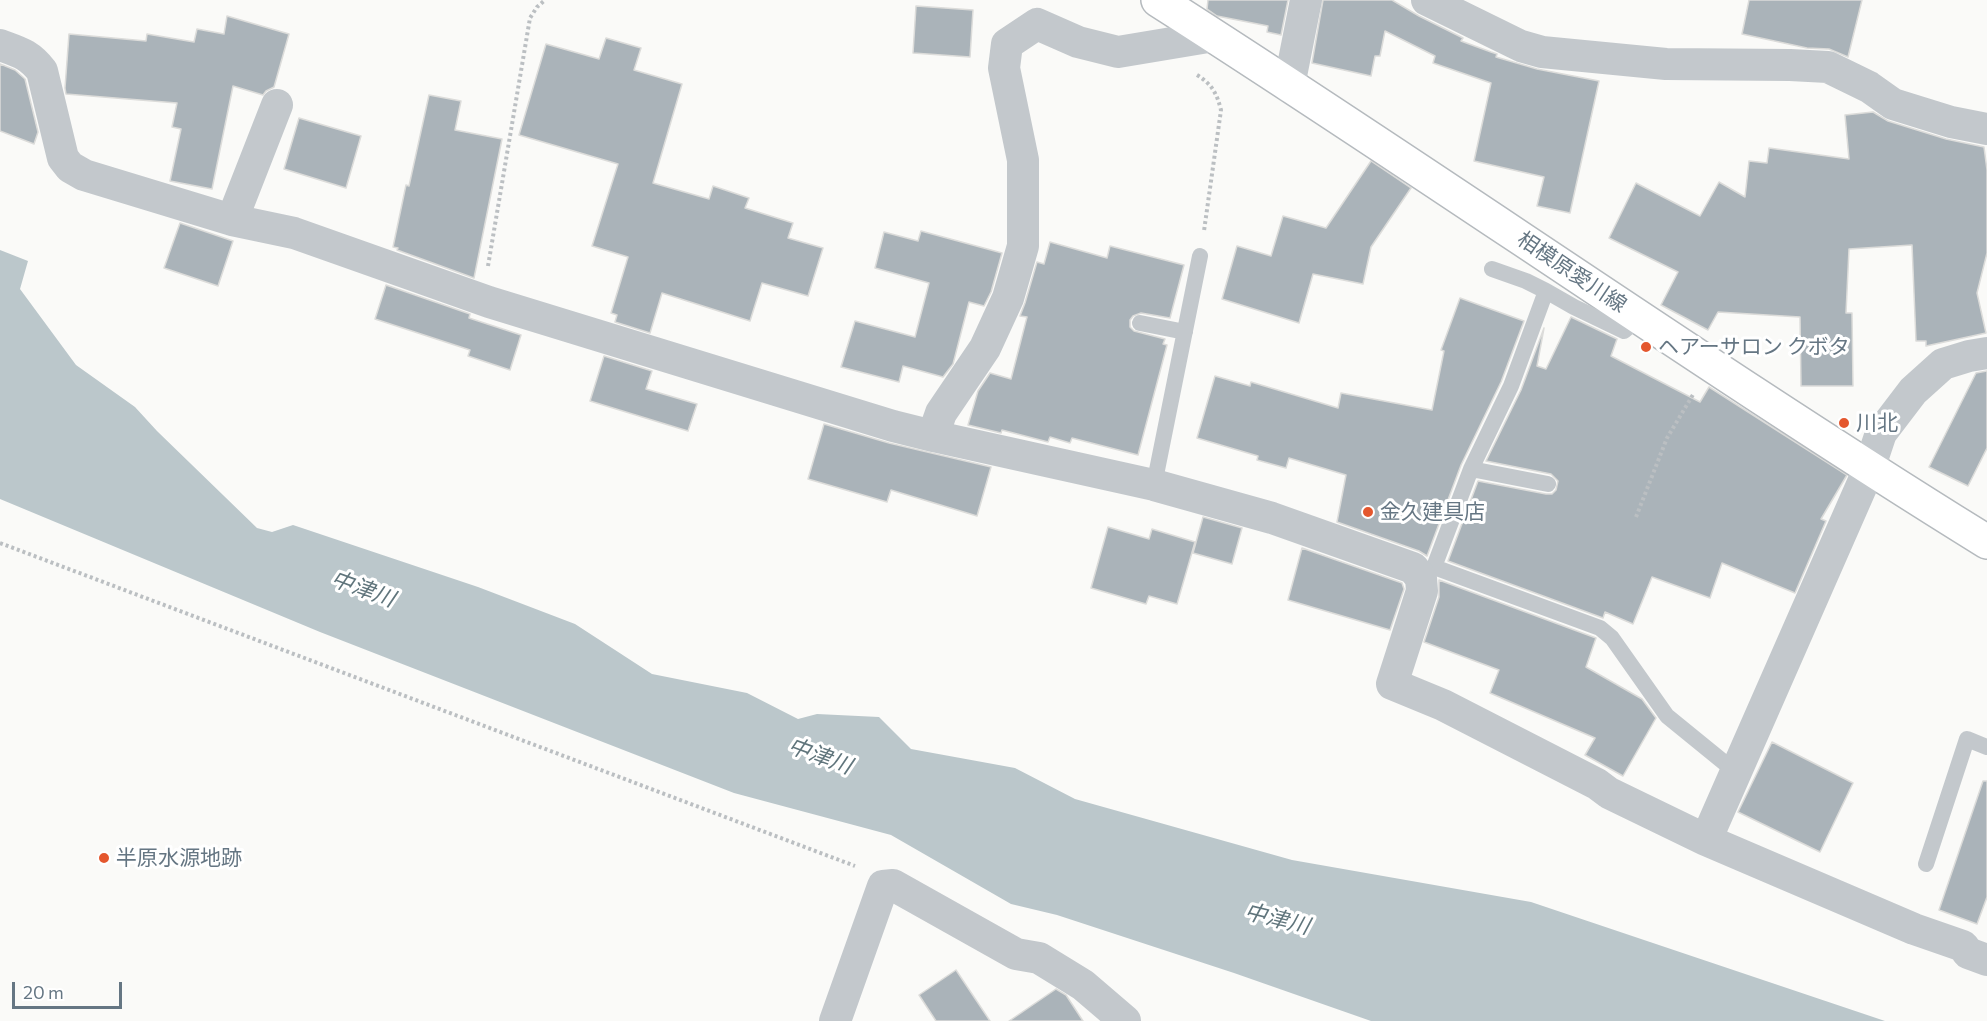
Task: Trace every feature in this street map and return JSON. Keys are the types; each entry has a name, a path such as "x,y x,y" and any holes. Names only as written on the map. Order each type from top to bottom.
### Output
{"main road":[{"name":"相模原愛川線","path":"1158,0 1869,469 1987,542"}],"street":[{"path":"1289,86 1306,0"},
{"path":"1427,0 1521,46 1542,52 1666,64 1790,65 1828,68 1869,87 1893,104 1951,122 1987,129"},
{"path":"933,436 941,413 985,348 1008,298 1023,246 1023,160 1004,69 1007,44 1037,24 1078,42 1118,52 1214,36"},
{"path":"0,45 27,55 42,71 63,158 70,168 84,175 232,220 294,232 489,302 893,426 1154,485 1272,518 1427,572 1392,684 1443,705 1597,784 1609,793 1706,840 1914,929 1963,946 1968,952 1987,960"},
{"path":"232,220 278,105"},
{"path":"1706,840 1869,469 1881,433 1913,392 1943,364 1987,353"},
{"path":"835,1021 883,886 893,885 1016,954 1039,958 1083,985 1125,1021"}],"lane":[{"path":"1154,485 1200,256"},
{"path":"1491,269 1526,281 1624,331 1639,318"},
{"path":"1546,291 1511,386 1471,469 1427,572 1600,628 1612,638 1668,716 1737,773"},
{"path":"1140,324 1185,333"},
{"path":"1471,469 1548,484"},
{"path":"1926,864 1967,739 1987,747"}],"path":[{"path":"489,302 488,268 530,18 545,0"},
{"path":"1168,43 1171,70 1192,72 1206,81 1216,93 1221,110 1200,256"},
{"path":"1636,517 1666,438 1712,365"},
{"path":"0,543 853,865 864,870 883,886"}],"water":[{"name":"中津川","path":"0,250 28,261 20,289 76,365 135,407 257,528 272,532 293,525 478,587 575,624 652,674 747,693 798,719 817,714 879,717 911,749 1015,768 1075,799 1292,860 1531,902 1885,1021 1371,1021 1057,915 1011,904 891,835 734,793 320,632 0,499"}],"building":[{"path":"1208,0 1288,0 1281,35 1267,32 1268,26 1217,16 1207,9"},
{"path":"1323,0 1392,0 1463,38 1461,41 1497,54 1496,57 1537,69 1599,81 1570,213 1537,206 1544,177 1474,161 1491,83 1433,63 1435,56 1385,31 1380,56 1375,56 1371,76 1312,63"},
{"path":"1749,0 1862,0 1848,57 1829,49 1807,48 1742,34"},
{"path":"916,6 973,10 970,57 913,53"},
{"path":"227,16 289,34 274,87 263,95 233,86 212,189 170,181 181,129 172,127 177,103 66,94 69,34 146,41 147,34 194,42 197,29 224,34"},
{"path":"606,38 641,48 634,70 682,84 653,183 709,199 713,186 749,198 745,208 793,223 788,238 823,248 808,296 762,283 750,321 662,293 650,333 615,322 617,315 611,313 628,257 592,246 618,164 519,135 546,44 599,59"},
{"path":"0,64 15,70 25,79 38,132 34,144 0,131"},
{"path":"429,95 461,101 455,130 502,139 474,278 393,247"},
{"path":"1873,112 1888,121 1946,139 1984,147 1987,170 1987,253 1977,293 1986,333 1926,346 1926,341 1916,341 1912,245 1849,249 1846,313 1852,313 1853,386 1801,386 1800,317 1718,312 1708,330 1661,305 1678,272 1609,238 1636,183 1700,216 1719,182 1745,197 1749,161 1767,163 1769,148 1849,159 1845,115"},
{"path":"299,118 361,136 346,188 284,169"},
{"path":"1371,161 1411,188 1371,247 1363,284 1313,274 1299,323 1222,299 1237,246 1271,256 1283,216 1326,228"},
{"path":"180,223 233,241 218,286 164,268"},
{"path":"921,231 1002,253 991,292 984,306 969,302 953,364 943,377 903,366 899,382 841,367 855,321 915,337 929,283 875,268 884,232 918,241"},
{"path":"1050,242 1107,258 1110,246 1184,265 1170,318 1141,313 1130,320 1130,327 1134,331 1165,339 1163,344 1167,345 1138,455 1072,438 1070,443 1050,437 1048,442 1002,430 1001,433 968,425 978,391 990,373 1011,379 1027,317 1020,316 1037,262 1044,264"},
{"path":"386,285 470,314 469,318 521,335 510,370 468,356 470,350 375,319"},
{"path":"1460,298 1524,321 1501,382 1461,465 1427,556 1419,551 1337,522 1346,475 1289,458 1286,468 1257,460 1258,456 1197,438 1215,376 1250,386 1251,382 1338,408 1341,393 1432,410 1444,351 1441,350"},
{"path":"1571,317 1617,339 1611,356 1700,402 1709,387 1847,475 1821,519 1826,521 1795,593 1722,563 1710,598 1652,577 1633,624 1605,612 1603,618 1448,561 1478,481 1546,494 1552,494 1556,490 1558,481 1551,474 1486,461 1521,390 1544,328 1537,366 1546,369"},
{"path":"604,356 652,371 646,389 697,404 688,431 590,401"},
{"path":"1987,371 1987,448 1968,486 1929,467 1976,373"},
{"path":"824,424 889,443 991,467 977,516 891,490 887,502 808,479"},
{"path":"1203,517 1242,528 1232,564 1193,553"},
{"path":"1108,527 1149,539 1152,529 1195,542 1177,604 1149,596 1146,604 1091,588"},
{"path":"1302,548 1402,583 1404,589 1390,630 1288,600"},
{"path":"1439,580 1596,638 1586,667 1642,699 1656,718 1623,776 1585,755 1595,738 1490,693 1499,670 1424,642 1439,597"},
{"path":"1772,742 1853,783 1820,852 1738,812"},
{"path":"1983,781 1987,781 1987,897 1977,924 1939,910"},
{"path":"956,970 990,1021 936,1021 919,995"},
{"path":"1056,989 1066,995 1083,1021 1009,1021"}],"place":[{"name":"ヘアーサロン クボタ","path":"1646,347"},
{"name":"川北","path":"1844,423"},
{"name":"金久建具店","path":"1368,512"},
{"name":"半原水源地跡","path":"104,858"}]}
